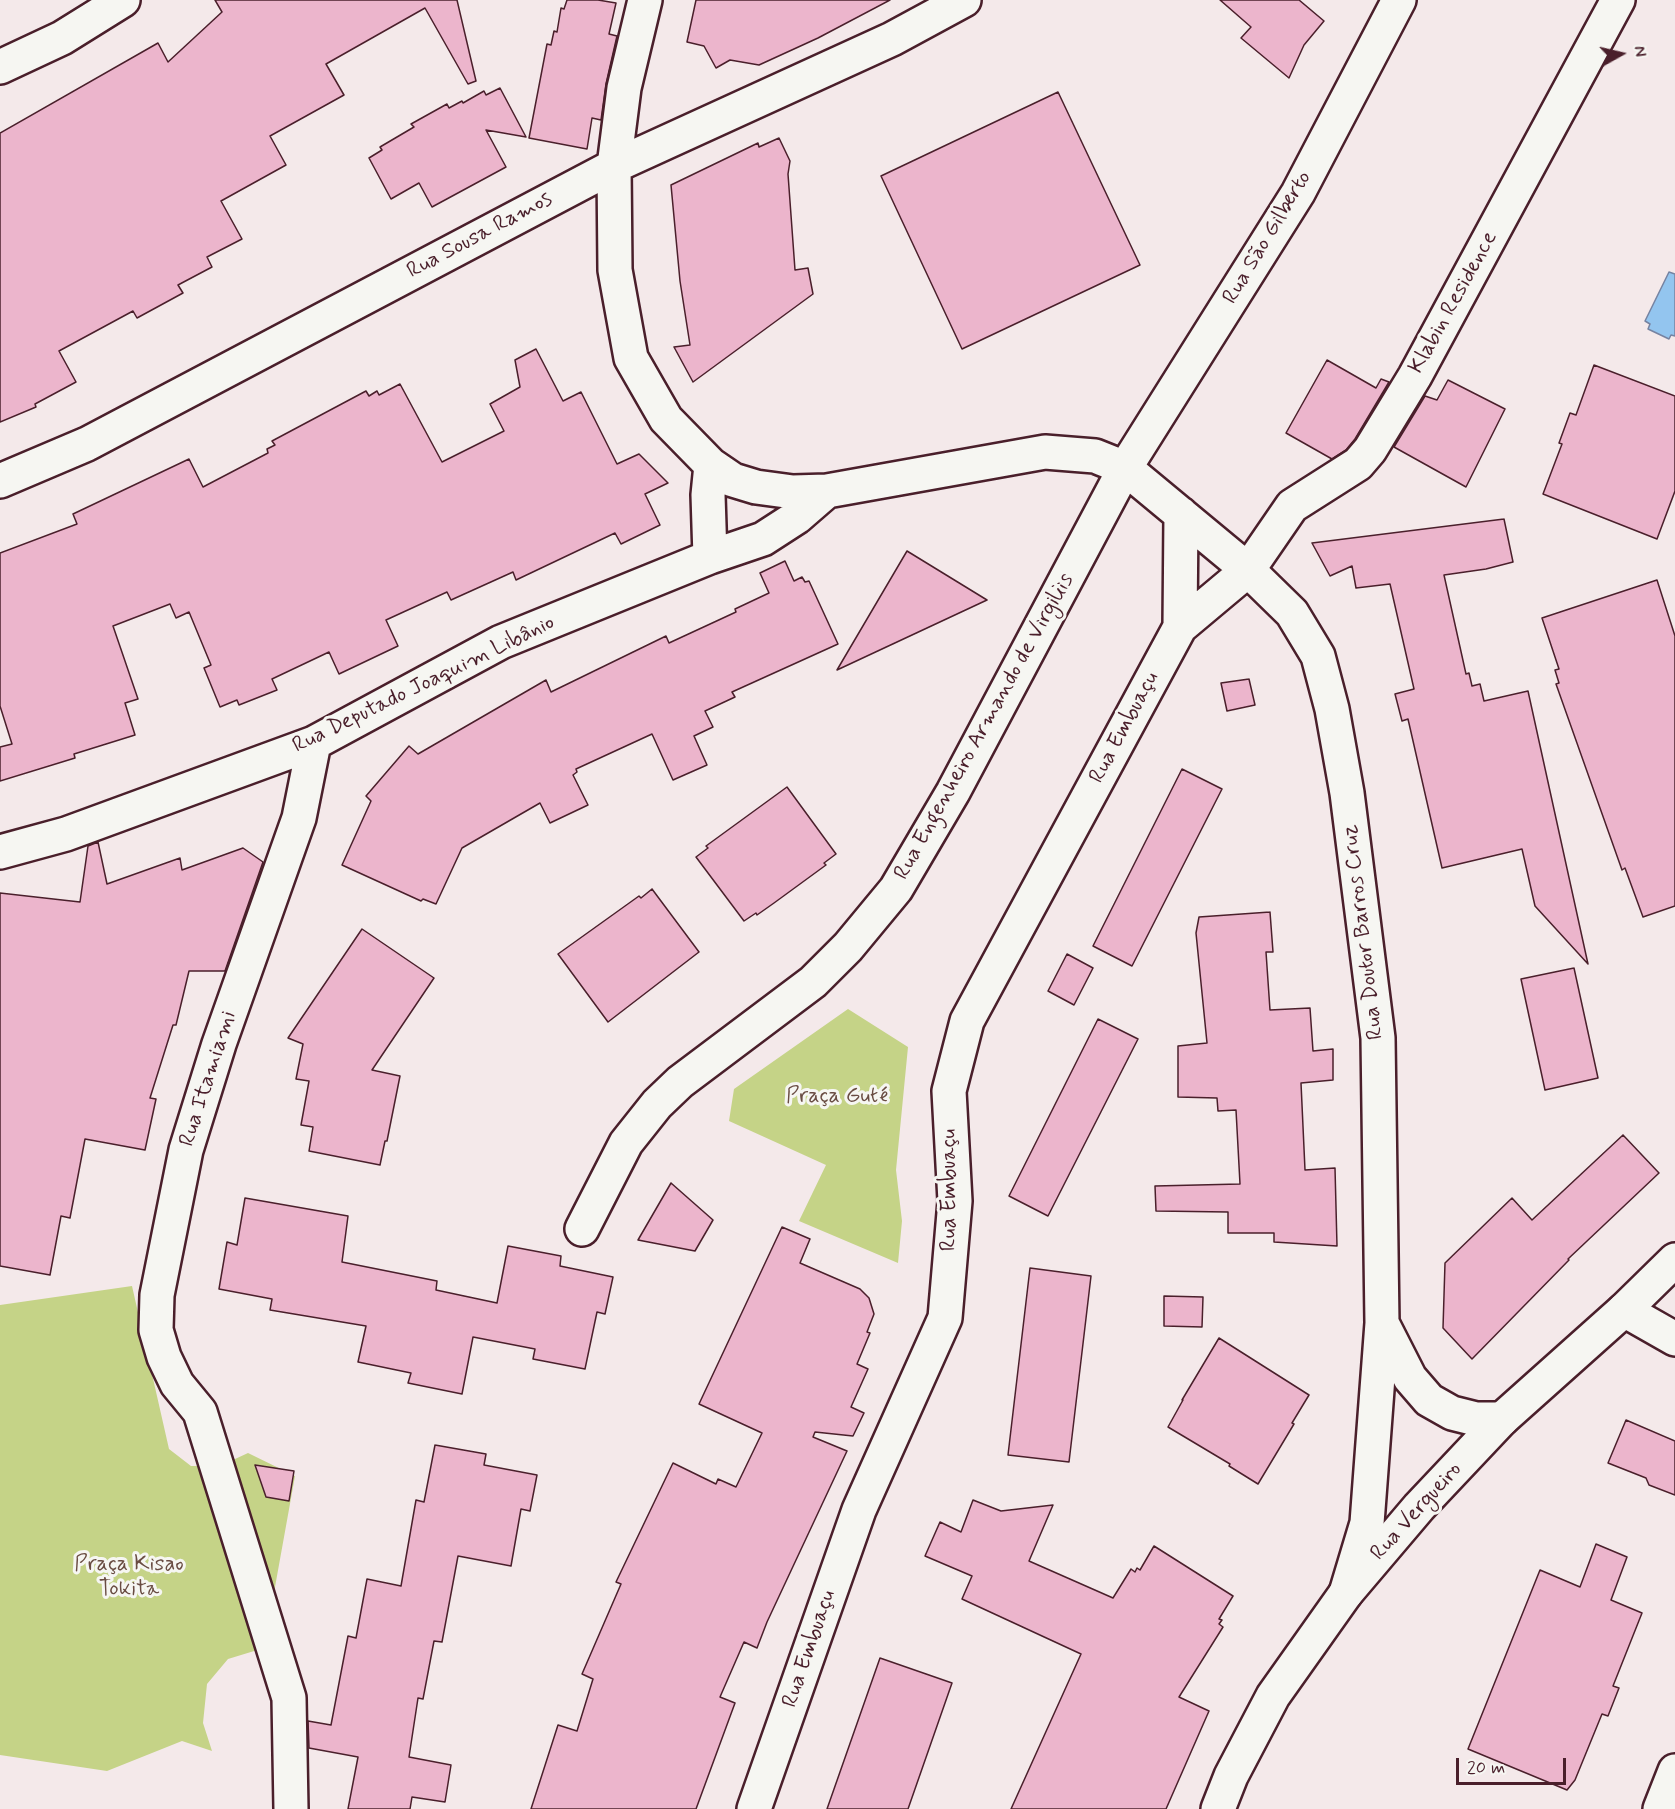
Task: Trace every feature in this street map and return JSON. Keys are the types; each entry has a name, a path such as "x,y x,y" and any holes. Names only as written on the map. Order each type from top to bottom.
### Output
{"street":[{"path":"0,67 62,38 123,0"},
{"path":"645,0 624,87 614,166 615,270 631,358 666,419 711,465 733,480 756,488 793,492 827,491 1045,452 1095,456 1125,468 1248,570"},
{"name":"Rua Sousa Ramos","path":"0,481 87,444 614,166 892,39 963,0"},
{"name":"Rua São Gilberto","path":"1125,468 1298,193 1399,0"},
{"name":"Klabin Residence","path":"1248,570 1292,506 1358,464 1370,450 1415,376 1618,0"},
{"path":"710,557 708,495 711,465"},
{"name":"Rua Engenheiro Armando de Virgiliis","path":"582,1229 626,1143 657,1104 680,1082 813,982 848,947 897,889 953,792 1125,468"},
{"name":"Rua Deputado Joaquim Libânio","path":"0,852 66,834 314,743 501,642 710,557 763,540 797,517 827,491"},
{"name":"Rua Embuaçu","path":"1180,627 1181,514"},
{"name":"Rua Embuaçu","path":"754,1809 859,1510 945,1318 955,1201 949,1090 967,1021 1180,627 1248,570"},
{"name":"Rua Doutor Barros Cruz","path":"1248,570 1292,613 1318,656 1332,709 1346,782 1378,1038 1382,1323 1367,1523 1346,1593"},
{"name":"Rua Itamiami","path":"291,1809 289,1698 200,1412 177,1384 164,1357 156,1330 157,1295 186,1150 219,1044 299,818 314,743"},
{"name":"Rua Vergueiro","path":"1218,1809 1231,1776 1273,1696 1346,1593 1419,1508 1502,1419 1624,1310 1675,1260"},
{"path":"1624,1310 1675,1339"},
{"name":"Rua Doutor Barros Cruz","path":"1382,1323 1410,1378 1428,1400 1452,1413 1476,1419 1502,1419"},
{"path":"1660,1809 1675,1772"}],"green space":[{"name":"Praça Guté","path":"848,1009 908,1047 896,1170 902,1221 898,1263 799,1221 826,1165 729,1121 734,1089"},
{"name":"Praça Kisao Tokita","path":"132,1286 169,1449 191,1466 220,1466 248,1453 295,1476 264,1648 228,1659 207,1684 203,1723 212,1751 182,1741 107,1771 0,1755 0,1305"}],"water":[{"path":"1669,272 1675,274 1675,336 1671,335 1669,339 1648,329 1650,324 1645,321"}],"building":[{"path":"215,0 457,0 476,81 468,84 425,8 326,64 344,95 270,136 286,165 221,201 242,239 207,257 212,267 178,285 183,293 137,318 133,311 59,351 76,382 35,404 36,407 0,422 0,133 158,43 168,62 222,12"},
{"path":"567,0 598,0 616,3 609,34 617,36 606,84 601,120 592,118 587,149 529,138 547,44 551,45 554,31 557,32 561,8 564,9"},
{"path":"696,0 890,0 818,38 759,65 730,60 716,68 704,46 687,42"},
{"path":"1220,0 1299,0 1324,21 1304,45 1289,78 1241,38 1251,27"},
{"path":"500,88 526,137 486,130 506,167 432,207 419,183 391,199 369,158 382,150 380,147 414,127 411,124 447,104 449,108 484,91 486,95"},
{"path":"1058,92 1140,265 962,349 881,176"},
{"path":"779,138 790,161 788,174 795,270 808,268 813,294 693,382 674,347 690,345 680,281 671,185 758,143 759,147"},
{"path":"536,349 563,401 581,392 617,464 639,454 668,483 645,494 660,525 621,544 615,533 516,580 513,572 451,600 447,592 386,620 398,646 339,674 329,652 272,679 277,690 239,705 237,700 220,707 204,668 211,665 189,612 176,618 170,604 113,626 138,699 125,703 135,735 74,754 75,758 0,781 0,747 12,744 0,706 0,553 77,524 73,514 189,459 203,487 268,453 267,449 275,445 272,441 366,391 369,396 377,391 379,395 400,384 442,462 504,431 490,404 520,387 515,360"},
{"path":"1327,360 1376,388 1381,379 1389,382 1355,439 1346,450 1332,459 1286,433"},
{"path":"1594,365 1675,396 1675,491 1657,539 1543,494 1562,444 1559,443 1570,413 1576,415"},
{"path":"1448,380 1505,409 1466,487 1394,447 1425,396 1437,400"},
{"path":"1504,519 1513,562 1486,569 1444,575 1466,674 1469,673 1472,686 1480,684 1484,701 1528,691 1588,964 1535,906 1522,849 1442,868 1408,719 1402,721 1395,694 1414,689 1390,584 1356,588 1352,566 1330,576 1312,543"},
{"path":"907,551 987,600 837,670"},
{"path":"785,561 794,581 802,577 805,582 809,581 838,644 732,692 735,697 705,711 713,727 694,736 707,765 673,780 652,734 576,769 577,772 573,775 588,805 550,823 540,803 462,848 436,904 423,899 421,901 342,865 371,801 366,796 409,746 418,754 546,680 551,692 666,636 669,643 736,612 735,609 769,593 760,573"},
{"path":"1657,580 1675,636 1675,906 1643,917 1625,868 1622,870 1556,684 1559,683 1555,670 1559,669 1542,618"},
{"path":"1249,679 1255,705 1227,711 1221,683"},
{"path":"1182,769 1222,789 1132,966 1093,946"},
{"path":"787,787 836,854 824,863 826,865 774,903 744,921 696,857 708,848 706,846"},
{"path":"98,842 107,884 180,858 182,870 243,848 263,862 225,971 189,971 176,1025 173,1025 150,1098 156,1099 145,1150 85,1139 70,1218 61,1216 50,1275 0,1266 0,893 80,902 88,846"},
{"path":"652,889 699,952 608,1022 558,954"},
{"path":"1270,912 1273,952 1266,952 1270,1010 1310,1008 1313,1051 1333,1049 1333,1080 1301,1083 1305,1170 1335,1168 1337,1246 1274,1242 1274,1233 1228,1233 1228,1212 1156,1211 1155,1186 1240,1184 1236,1110 1218,1111 1217,1098 1178,1097 1178,1046 1207,1043 1196,933 1199,917"},
{"path":"362,929 434,978 372,1070 400,1076 380,1165 309,1151 313,1127 301,1125 309,1081 296,1079 303,1044 288,1038"},
{"path":"1067,954 1093,968 1074,1005 1048,991"},
{"path":"1574,968 1598,1078 1545,1090 1521,979"},
{"path":"1098,1019 1138,1039 1048,1216 1009,1196"},
{"path":"1623,1135 1659,1173 1568,1259 1472,1359 1443,1328 1445,1263 1512,1198 1532,1220"},
{"path":"671,1183 713,1220 695,1251 638,1240"},
{"path":"245,1198 348,1216 342,1262 437,1281 436,1290 497,1303 508,1246 561,1256 560,1266 613,1277 605,1314 597,1312 585,1369 533,1359 535,1349 473,1337 462,1394 408,1383 411,1373 358,1362 366,1326 270,1310 272,1299 219,1289 227,1242 237,1245"},
{"path":"782,1227 810,1239 800,1263 860,1289 869,1298 874,1314 867,1332 870,1333 857,1364 868,1369 851,1407 864,1413 853,1436 815,1432 813,1437 847,1451 757,1648 744,1642 720,1697 735,1703 696,1809 531,1809 558,1725 577,1731 593,1679 582,1674 621,1584 616,1582 673,1463 716,1484 718,1479 736,1487 762,1433 699,1404"},
{"path":"1030,1268 1091,1276 1069,1462 1008,1455"},
{"path":"1164,1296 1203,1297 1202,1327 1164,1326"},
{"path":"1219,1338 1309,1395 1258,1484 1229,1466 1230,1464 1168,1427"},
{"path":"1626,1420 1675,1441 1675,1495 1649,1485 1646,1478 1608,1463"},
{"path":"435,1445 486,1454 484,1465 537,1475 530,1511 521,1509 511,1566 458,1556 442,1642 434,1641 423,1699 418,1698 409,1757 451,1765 445,1802 412,1797 410,1809 348,1809 358,1757 309,1748 308,1721 331,1725 348,1636 356,1638 367,1579 401,1586 416,1500 424,1502"},
{"path":"255,1465 294,1471 289,1501 266,1497"},
{"path":"973,1500 1001,1511 1053,1505 1029,1561 1113,1598 1131,1569 1135,1572 1137,1568 1140,1570 1154,1546 1233,1596 1219,1619 1222,1620 1219,1624 1223,1627 1179,1697 1209,1711 1166,1809 1011,1809 1081,1654 962,1599 972,1576 925,1556 940,1522 961,1532"},
{"path":"1596,1544 1627,1557 1611,1600 1642,1613 1613,1686 1619,1688 1608,1716 1602,1714 1575,1780 1567,1790 1468,1749 1540,1570 1580,1587"},
{"path":"880,1658 952,1683 908,1809 827,1809"}]}
